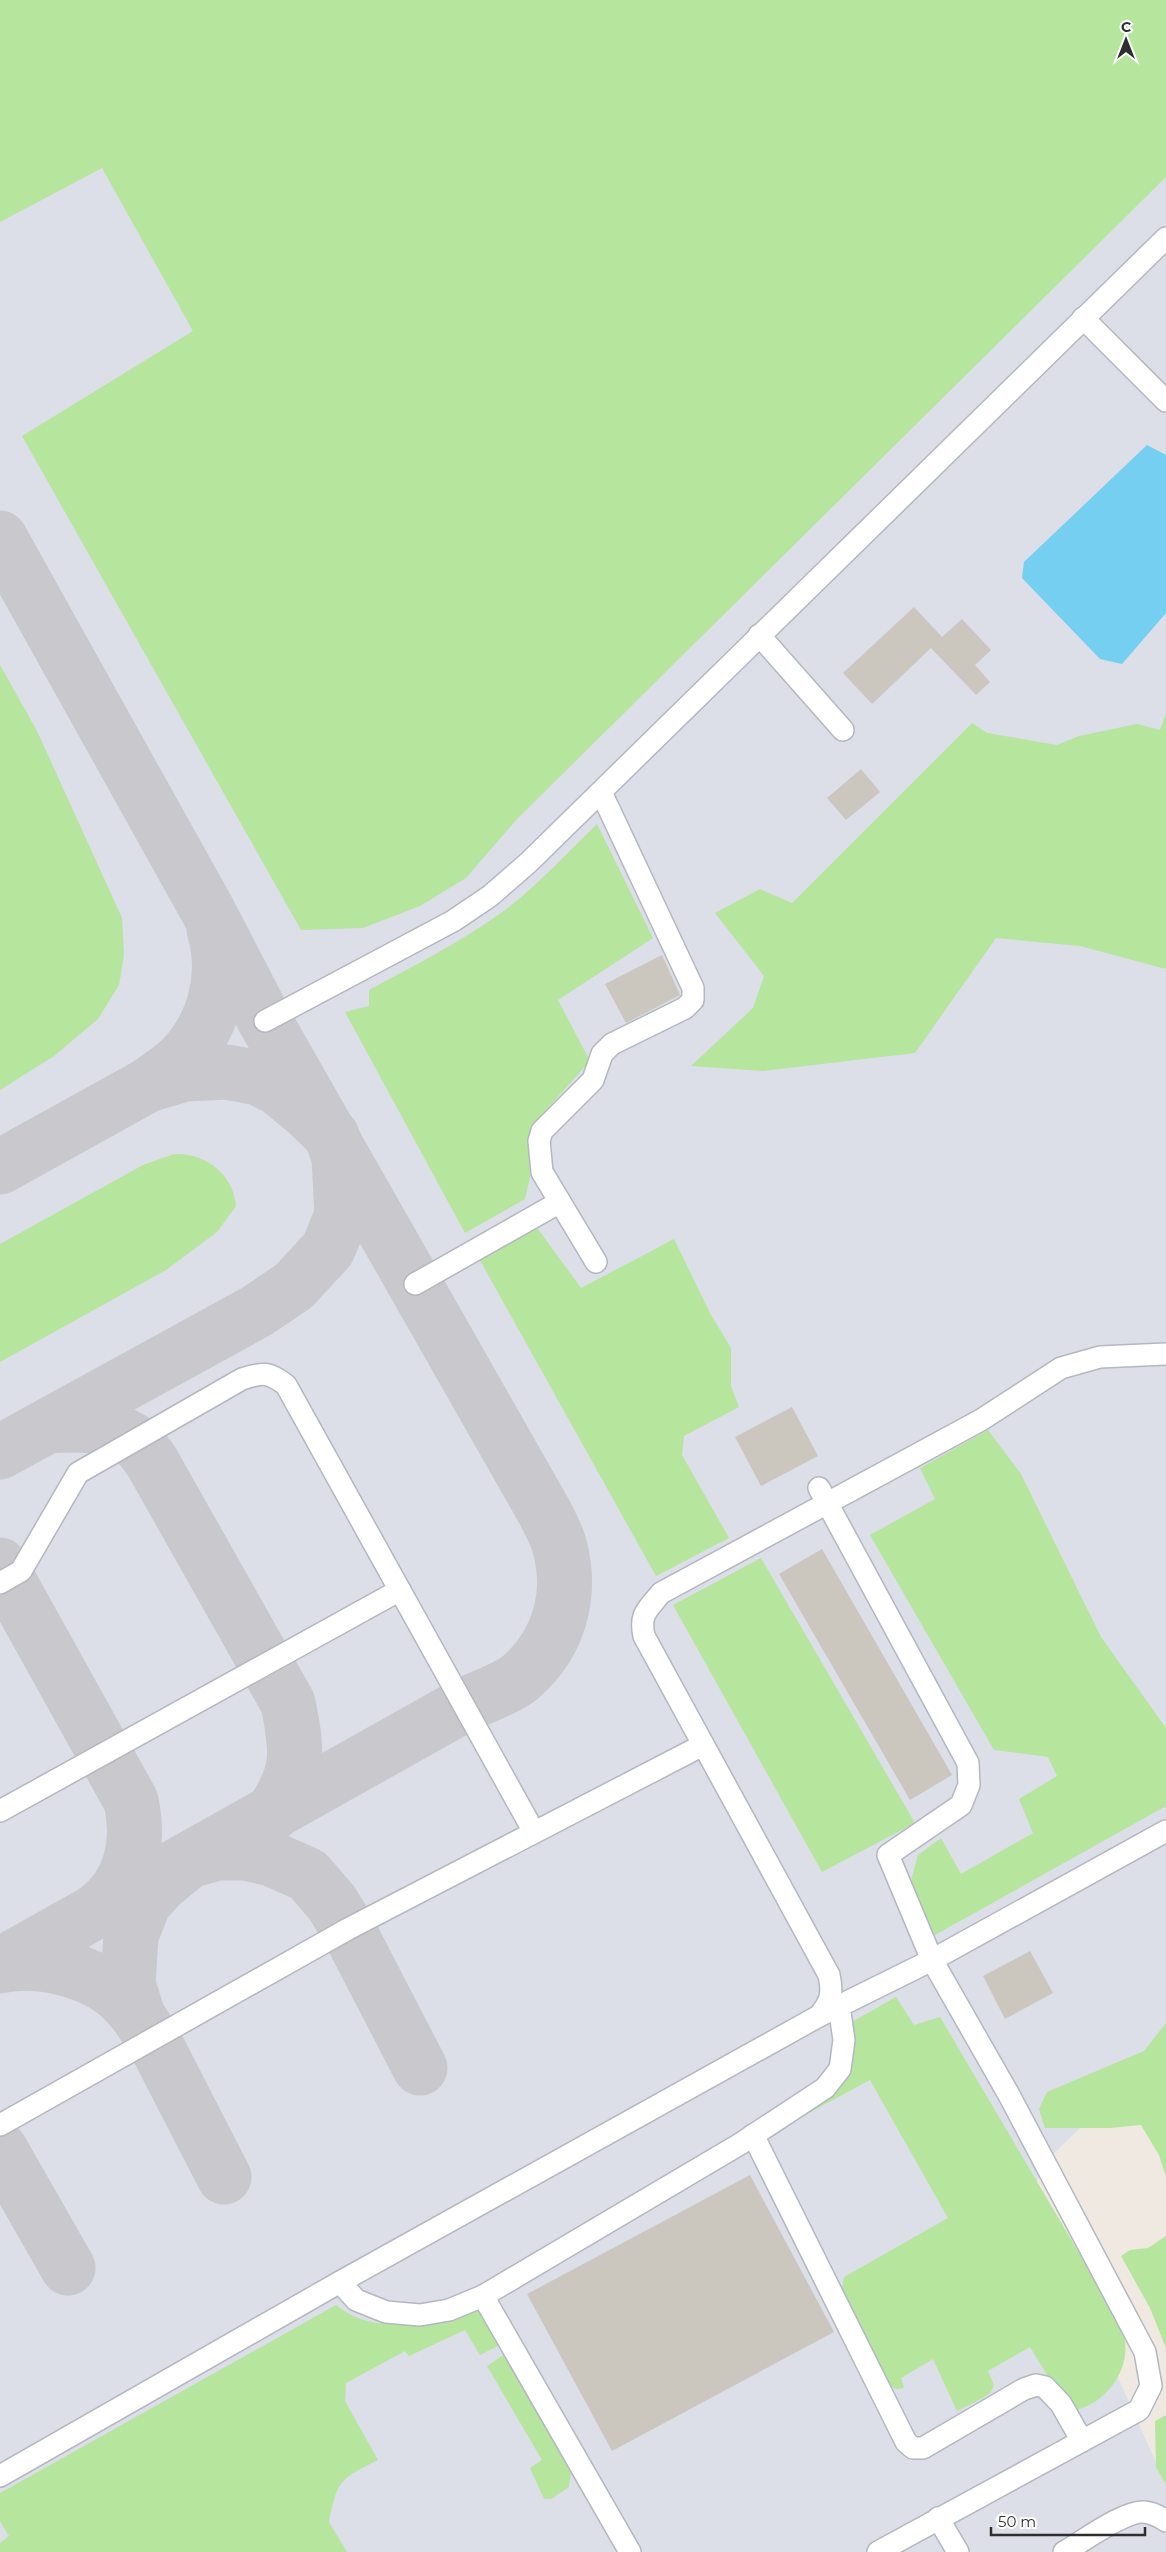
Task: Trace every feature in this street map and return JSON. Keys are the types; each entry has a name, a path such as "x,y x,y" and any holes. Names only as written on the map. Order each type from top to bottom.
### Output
{"street":[{"path":"265,1021 453,921 482,901 528,863 1166,238"},
{"path":"1084,318 1166,401"},
{"path":"760,636 844,730"},
{"path":"596,1262 542,1172 539,1141 542,1131 592,1080 602,1054 612,1044 686,1008 693,1000 693,988 601,792"},
{"path":"415,1284 560,1202"},
{"path":"819,2016 828,2005 832,1992 829,1975 644,1636 641,1624 643,1615 661,1593 824,1496 981,1420 1061,1368 1100,1357 1166,1354"},
{"path":"0,1583 20,1571 78,1473 242,1379 258,1374 272,1375 286,1385 534,1832"},
{"path":"824,1496 968,1763 970,1784 961,1805 888,1855 932,1960 1009,2095 1145,2352 1151,2386 1139,2410 878,2552"},
{"path":"0,1811 400,1590"},
{"path":"0,2125 348,1929 703,1745"},
{"path":"0,2476 340,2282 819,2016 932,1960 1166,1831"},
{"path":"340,2282 356,2300 386,2312 420,2316 449,2310 483,2296 753,2135 825,2088 840,2069 844,2040 838,2006"},
{"path":"753,2135 906,2442 913,2448 923,2448 1024,2389 1036,2385 1046,2387 1061,2404 1082,2441"},
{"path":"483,2296 630,2552"},
{"path":"1144,2400 1166,2391"},
{"path":"1064,2552 1126,2516 1143,2511 1155,2514 1166,2521"},
{"path":"938,2518 958,2552"}],"shaded area":[{"path":"0,0 1166,0 1166,2045 1047,2160 1026,2205 1116,2373 1166,2485 1166,2552 0,2552"}],"green space":[{"path":"0,0 1166,0 1166,177 517,819 466,878 420,906 363,928 301,930 22,436 193,331 102,168 0,222"},
{"path":"0,665 37,731 122,918 124,955 119,985 98,1019 54,1056 0,1090"},
{"path":"1166,713 1166,969 1080,946 996,938 915,1053 763,1071 691,1066 753,1008 764,976 715,913 760,889 792,903 972,723 987,733 1057,745 1079,736 1137,724 1160,730"},
{"path":"597,824 653,938 558,1000 590,1061 537,1120 530,1177 525,1199 465,1233 345,1012 369,1006 369,990 456,942 505,910 541,879"},
{"path":"174,1154 197,1157 207,1162 224,1175 230,1184 236,1206 217,1232 166,1270 0,1362 0,1244 143,1165"},
{"path":"535,1225 581,1288 674,1239 711,1315 731,1348 731,1386 739,1407 684,1436 682,1455 729,1538 656,1576 477,1255"},
{"path":"988,1430 1021,1474 1101,1637 1166,1728 1166,1806 935,1935 909,1888 918,1855 941,1838 961,1874 1033,1833 1019,1799 1057,1776 1048,1757 994,1750 870,1535 935,1499 920,1468"},
{"path":"761,1558 915,1823 822,1872 673,1605"},
{"path":"896,1997 914,2025 940,2017 1105,2297 1120,2326 1126,2348 1121,2371 1107,2392 1088,2406 1077,2410 1058,2393 1030,2347 988,2371 994,2385 991,2392 957,2411 933,2359 901,2378 904,2388 897,2389 891,2387 841,2293 844,2277 948,2218 870,2080 788,2124 830,2088 850,2023"},
{"path":"1166,2023 1166,2177 1159,2155 1141,2125 1110,2128 1045,2128 1039,2109 1047,2092 1144,2051"},
{"path":"1166,2236 1166,2348 1150,2308 1121,2256 1130,2250 1148,2248"},
{"path":"336,2305 352,2315 369,2322 387,2324 406,2324 424,2321 479,2308 500,2345 480,2355 465,2330 409,2356 405,2351 346,2383 345,2401 378,2460 355,2472 342,2482 335,2497 329,2522 347,2552 0,2552 0,2543 9,2536 0,2521 0,2493"},
{"path":"505,2354 571,2473 569,2487 551,2499 544,2499 530,2468 542,2460 487,2366"},
{"path":"1166,2415 1166,2485 1156,2467 1155,2421"}],"water":[{"path":"1147,445 1166,455 1166,613 1122,664 1100,659 1022,578 1024,562"}],"building":[{"path":"914,607 942,637 962,619 991,650 975,665 990,682 976,695 931,648 872,704 843,673"},
{"path":"861,769 880,792 846,820 827,798"},
{"path":"662,955 680,995 626,1023 605,984"},
{"path":"792,1407 818,1456 761,1486 735,1437"},
{"path":"822,1549 952,1775 910,1800 779,1574"},
{"path":"1030,1951 1053,1993 1005,2019 983,1976"},
{"path":"750,2175 834,2332 612,2451 527,2294"}],"taxiway":[{"path":"0,538 208,911 265,1021 545,1513 559,1544 563,1562 564,1581 560,1616 554,1632 546,1648 522,1676 502,1688 464,1705 0,1965"},
{"path":"0,1452 257,1311 294,1286 328,1249 342,1215 339,1158 332,1136 278,1088 258,1078 227,1072 185,1074 148,1085 182,1059 193,1046 210,1016 218,982 219,964 214,930"},
{"path":"0,1167 148,1085"},
{"path":"48,1426 82,1425 114,1431 137,1443 152,1462 288,1703 294,1736 294,1762 287,1786 271,1815"},
{"path":"0,1565 131,1801 134,1816 133,1847 126,1875 109,1900 97,1910"},
{"path":"224,2177 153,2039 138,2016 128,1984 131,1936 144,1903 161,1884 189,1861 217,1853 245,1853 272,1859 308,1875 332,1903 348,1929 420,2068"},
{"path":"0,1966 29,1963 74,1971 102,1983 114,1991 124,1999 138,2016"},
{"path":"0,2149 68,2268"}]}
